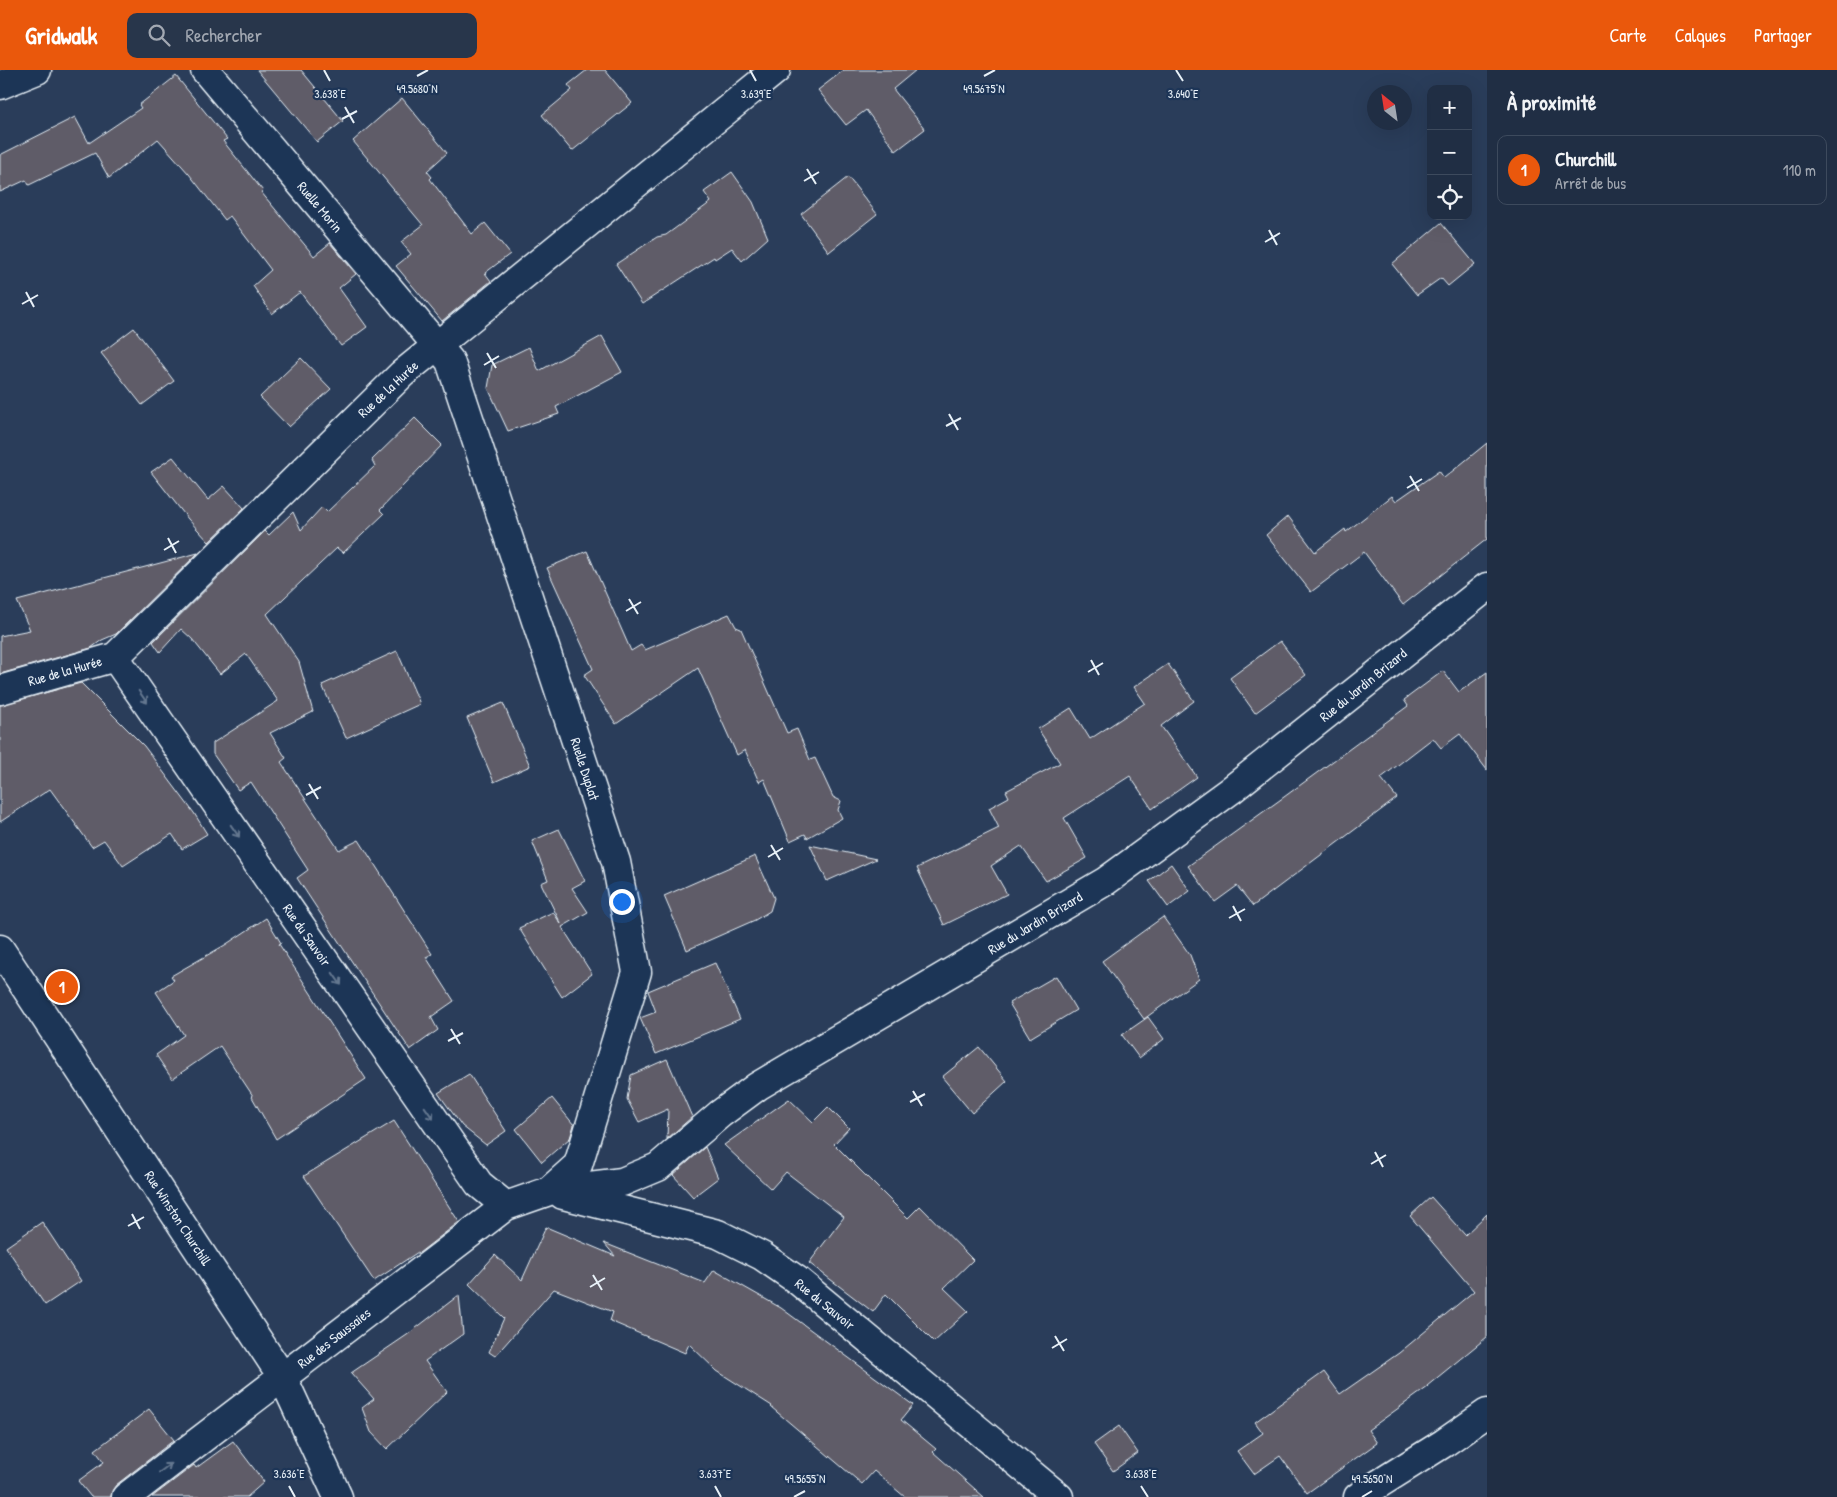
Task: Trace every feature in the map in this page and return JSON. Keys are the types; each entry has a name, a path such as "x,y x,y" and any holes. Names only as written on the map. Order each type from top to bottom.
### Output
{"street":[{"path":"0,85 37,70"},
{"name":"Ruelle Morin","path":"205,70 436,345"},
{"name":"Rue de la Hurée","path":"0,690 116,657 402,374 776,70"},
{"name":"Ruelle Duplat","path":"436,345 450,361 616,862 637,972 578,1165 549,1191"},
{"name":"Rue du Jardin Brizard","path":"549,1191 622,1182 658,1167 720,1114 758,1086 1106,881 1231,790 1487,587"},
{"name":"Rue du Sauvoir","path":"116,657 478,1184 506,1206"},
{"name":"Rue Winston Churchill","path":"0,949 283,1378 338,1497"},
{"name":"Rue du Sauvoir","path":"549,1191 718,1234 762,1256 797,1280 1059,1497"},
{"name":"Rue des Saussaies","path":"126,1497 506,1206 549,1191"},
{"path":"1358,1497 1444,1443 1487,1413"}],"building":[{"path":"257,70 301,70 343,121 317,142"},
{"path":"587,70 605,70 632,103 572,151 542,115 572,90 568,85"},
{"path":"844,70 916,70 893,89 925,129 896,151 866,110 846,125 818,90"},
{"path":"176,76 227,139 223,141 263,191 261,192 314,256 330,243 356,274 339,288 367,327 341,346 300,292 272,314 253,286 271,270 230,216 225,220 189,174 158,139 109,178 95,153 29,185 26,180 0,192 0,155 75,117 89,143 141,108 139,105"},
{"path":"402,98 447,153 427,171 432,177 430,179 472,234 485,223 510,254 485,273 491,281 442,321 396,266 411,254 401,242 423,225 353,141"},
{"path":"732,172 753,202 768,238 742,261 732,248 715,259 714,257 642,304 616,264 657,237 666,235 711,202 704,192"},
{"path":"848,177 877,214 829,252 801,214"},
{"path":"1441,223 1475,264 1448,286 1441,278 1417,295 1392,264"},
{"path":"134,328 174,381 142,405 101,353"},
{"path":"602,336 622,372 556,407 559,414 508,431 488,388 492,365 529,347 539,371"},
{"path":"301,358 331,389 289,427 260,397"},
{"path":"415,418 442,445 380,510 384,514 343,553 337,548 267,614 299,662 313,712 270,733 286,758 281,762 339,850 359,840 432,954 426,957 454,1001 431,1017 438,1030 410,1050 297,878 308,870 251,782 238,790 213,754 213,743 278,701 246,654 220,674 192,639 181,629 160,652 153,642 265,531 269,535 293,512 301,530 322,507 327,512 375,466 372,460"},
{"path":"1487,443 1487,539 1403,605 1364,552 1311,592 1266,535 1288,516 1315,552 1345,529 1346,532 1392,496 1396,501 1439,471 1444,478"},
{"path":"173,457 208,500 224,486 244,508 209,542 151,472"},
{"path":"587,551 631,651 641,645 645,650 729,614 736,627 741,629 787,733 797,729 810,760 815,758 833,797 841,801 838,810 842,818 807,838 805,834 790,841 764,779 759,782 745,750 737,755 698,668 616,724 584,675 593,669 547,568"},
{"path":"198,553 116,634 102,640 91,648 0,674 0,636 30,630 17,601"},
{"path":"1280,641 1306,675 1255,713 1230,678"},
{"path":"397,651 420,704 346,738 322,685"},
{"path":"1168,664 1194,701 1161,726 1197,777 1152,809 1130,776 1064,818 1087,858 1046,881 1021,846 991,866 1007,894 944,925 917,868 999,828 989,808 1009,797 1006,791 1060,763 1038,729 1071,708 1090,739 1145,703 1134,687"},
{"path":"1443,671 1459,692 1487,672 1487,770 1460,734 1441,748 1433,738 1381,778 1397,798 1253,906 1237,886 1215,902 1188,866 1408,706 1404,700"},
{"path":"81,683 144,746 194,813 207,834 182,849 172,834 123,866 104,840 92,847 50,789 0,822 0,705"},
{"path":"503,703 530,766 494,782 467,718"},
{"path":"559,829 585,881 572,888 588,912 562,927 592,974 562,997 519,928 553,912 561,924 541,883 548,880 532,841"},
{"path":"810,845 876,859 827,881"},
{"path":"755,856 774,898 770,911 755,920 687,950 664,896"},
{"path":"1171,864 1190,891 1168,907 1149,881"},
{"path":"1163,917 1190,955 1199,979 1144,1019 1102,961"},
{"path":"266,918 281,943 279,944 366,1079 276,1139 253,1096 220,1046 172,1079 156,1055 184,1035 156,992 174,980 171,976 225,945"},
{"path":"715,963 740,1019 656,1054 640,1018 656,1012 648,991"},
{"path":"1056,976 1076,1010 1030,1038 1009,1003"},
{"path":"1148,1017 1164,1039 1139,1058 1122,1035"},
{"path":"979,1047 1007,1081 972,1113 942,1077"},
{"path":"667,1059 692,1117 667,1139 668,1109 639,1122 627,1099 631,1075"},
{"path":"469,1074 506,1131 486,1145 462,1126 438,1093"},
{"path":"552,1098 574,1125 570,1138 542,1162 516,1129"},
{"path":"789,1099 813,1122 828,1107 849,1128 834,1144 908,1218 920,1206 973,1260 944,1288 968,1311 934,1342 886,1294 873,1312 809,1263 844,1217 786,1172 771,1189 724,1145"},
{"path":"394,1121 459,1222 419,1253 374,1281 304,1176"},
{"path":"705,1147 718,1178 693,1197 673,1175"},
{"path":"1431,1197 1465,1235 1487,1214 1487,1337 1428,1387 1368,1430 1377,1443 1307,1493 1280,1456 1254,1474 1237,1451 1263,1433 1255,1422 1324,1372 1340,1394 1399,1353 1474,1291 1410,1216"},
{"path":"42,1222 81,1281 45,1305 6,1247"},
{"path":"546,1227 615,1256 604,1243 705,1283 714,1270 781,1308 913,1405 901,1420 936,1449 933,1452 984,1497 905,1497 874,1471 862,1484 772,1406 717,1371 689,1344 685,1353 610,1321 613,1312 554,1289 495,1356 489,1352 504,1318 469,1284 495,1255 522,1280"},
{"path":"459,1295 463,1334 425,1361 447,1392 387,1449 371,1432 362,1408 374,1399 351,1373 407,1335"},
{"path":"149,1409 174,1440 116,1485 111,1497 91,1497 78,1481 104,1462 95,1450"},
{"path":"1119,1426 1138,1453 1113,1471 1094,1444"},
{"path":"233,1441 264,1482 247,1497 152,1497 194,1465 196,1468"}],"place":[{"name":"Churchill","path":"62,987"}]}
